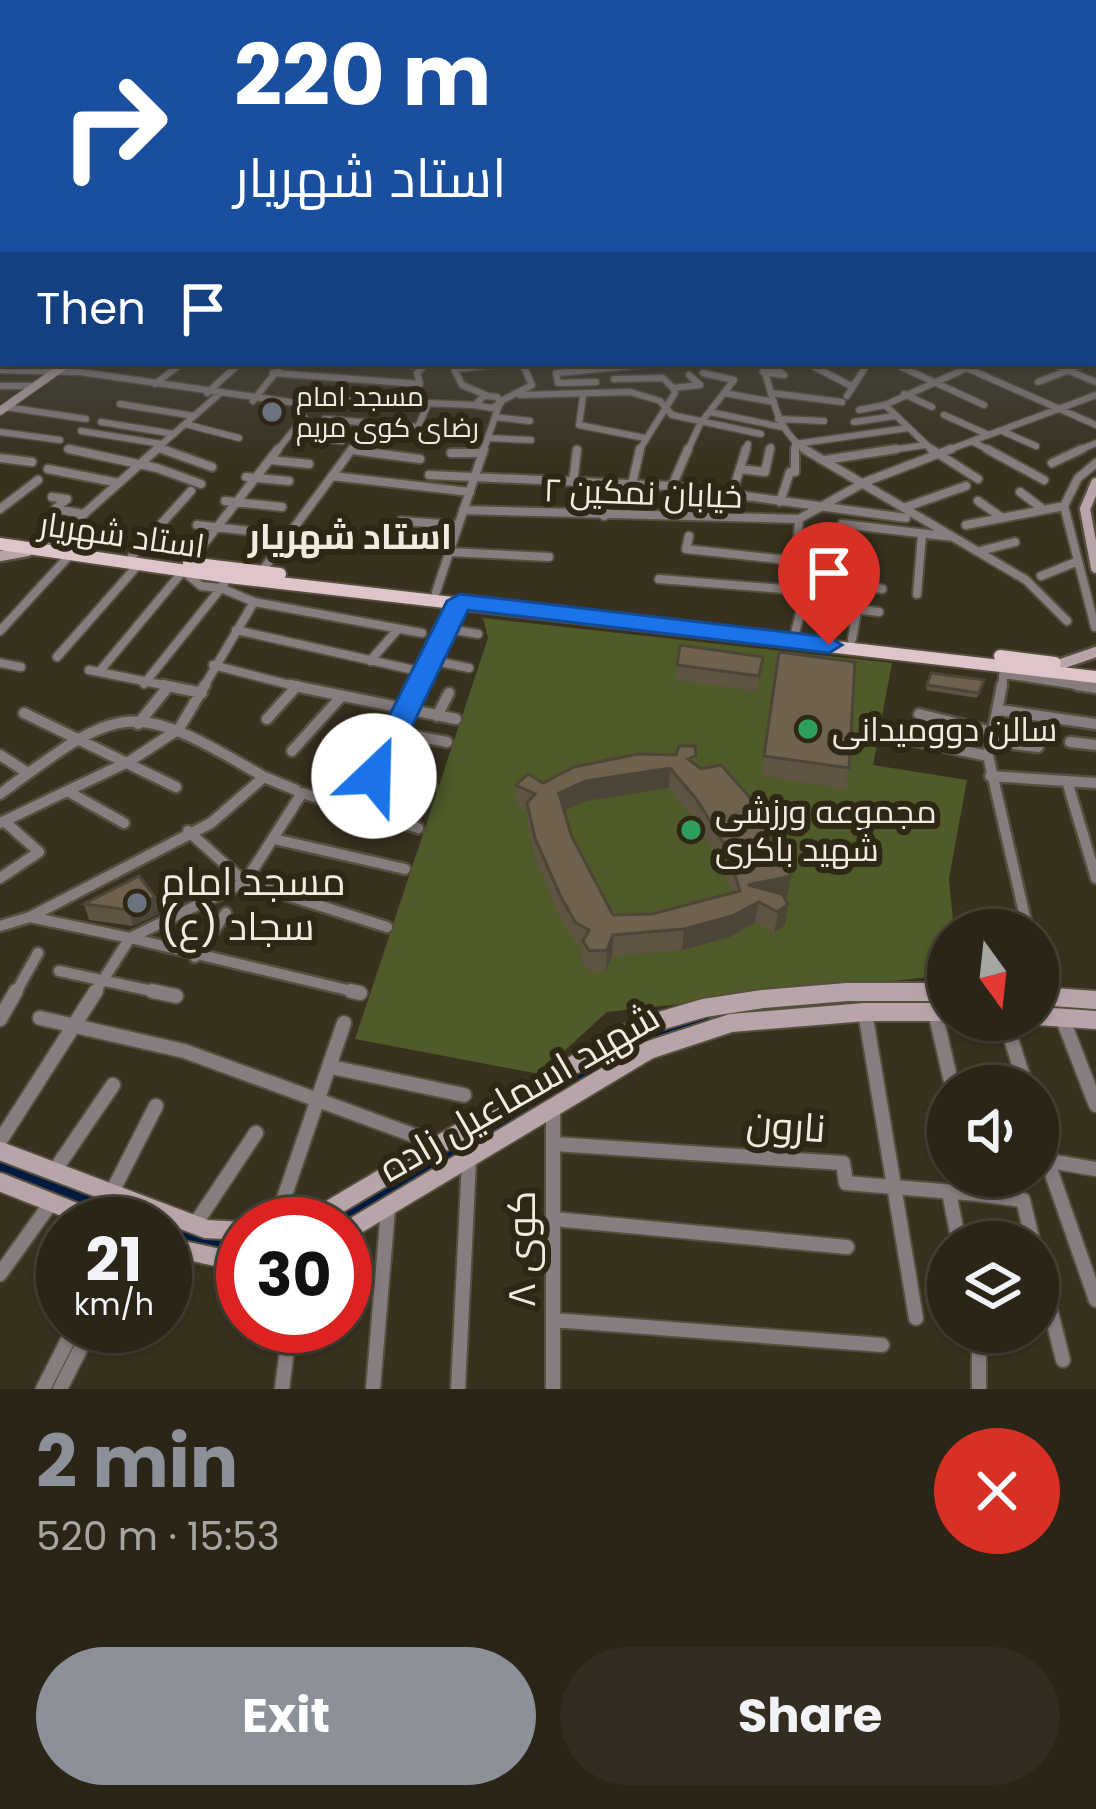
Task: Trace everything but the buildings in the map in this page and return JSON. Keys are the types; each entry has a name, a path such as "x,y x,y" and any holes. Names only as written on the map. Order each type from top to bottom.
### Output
{"main road":[{"name":"استاد شهریار","path":"0,540 135,561"},
{"name":"استاد شهریار","path":"0,540 68,557 262,571 544,608"},
{"name":"استاد شهریار","path":"186,567 224,583 568,610 1096,668"},
{"name":"استاد شهریار","path":"568,610 1004,670 1096,677"}],"street":[{"path":"0,370 47,366"},
{"path":"3,409 58,366"},
{"path":"64,366 253,401 314,406 322,394"},
{"path":"103,374 112,366"},
{"path":"155,384 178,366"},
{"path":"207,393 237,366"},
{"path":"253,401 280,366"},
{"path":"273,373 420,384 424,366"},
{"path":"454,366 462,385 500,403"},
{"path":"520,395 532,382 523,366"},
{"path":"608,366 556,373 558,382 596,382 615,393"},
{"path":"805,366 780,372 764,367 780,423 795,444 1026,580 1067,621"},
{"path":"811,366 850,386"},
{"path":"724,393 844,399 866,366"},
{"path":"899,366 984,405"},
{"path":"962,366 1096,425"},
{"path":"1058,366 1096,382"},
{"path":"1038,382 1079,366"},
{"path":"859,410 886,404 967,368"},
{"path":"591,371 596,382"},
{"path":"770,394 780,372"},
{"path":"672,486 700,424 734,380 703,373"},
{"path":"614,380 662,378 674,388 700,385 689,375"},
{"path":"0,389 35,386"},
{"path":"632,484 645,438 674,388"},
{"path":"0,389 25,394"},
{"path":"310,392 338,396"},
{"path":"325,419 418,427 429,401 475,405 520,395 615,393 659,400 662,408 700,424 761,434"},
{"path":"904,394 932,407"},
{"path":"795,590 799,519 865,482 1096,394"},
{"path":"49,545 218,395"},
{"path":"475,405 475,400 488,396"},
{"path":"583,396 579,425 645,438"},
{"path":"351,400 427,406"},
{"path":"436,592 500,403"},
{"path":"120,404 194,416"},
{"path":"374,423 392,404"},
{"path":"886,404 937,455 978,479"},
{"path":"3,409 86,418"},
{"path":"710,412 780,423 824,421"},
{"path":"202,693 94,671 186,567 251,477 304,417 288,415"},
{"path":"944,415 990,436"},
{"path":"854,422 895,416"},
{"path":"495,417 530,421"},
{"path":"101,422 174,434"},
{"path":"185,424 239,438"},
{"path":"795,444 908,428"},
{"path":"81,431 160,446 212,467"},
{"path":"1002,431 1033,448 1046,441"},
{"path":"0,432 60,440"},
{"path":"269,436 342,441"},
{"path":"488,438 531,440"},
{"path":"973,442 1044,480"},
{"path":"1082,469 1056,460 1096,443"},
{"path":"732,494 748,444"},
{"path":"781,502 792,472 795,444"},
{"path":"824,460 926,445"},
{"path":"262,571 355,446 420,459"},
{"path":"740,469 764,472 771,447"},
{"path":"67,449 140,464 201,484"},
{"path":"573,482 577,450"},
{"path":"451,453 483,453"},
{"path":"257,454 309,464"},
{"path":"0,458 32,462"},
{"path":"1095,627 1064,506 1078,478 1096,464"},
{"path":"48,469 119,483"},
{"path":"429,475 672,486 817,508 906,512 966,486"},
{"path":"332,476 470,492"},
{"path":"251,477 289,481"},
{"path":"0,509 38,480"},
{"path":"604,516 608,483"},
{"path":"1094,561 1085,509 1096,483"},
{"path":"57,657 191,491"},
{"path":"1020,492 1040,507"},
{"path":"52,496 67,499 55,509 84,514"},
{"path":"225,501 282,507"},
{"path":"978,501 1000,517"},
{"path":"967,525 1040,507 1064,506"},
{"name":"خیابان نمکین ۲","path":"464,510 799,519"},
{"path":"401,521 458,525"},
{"path":"839,542 842,524 958,537"},
{"path":"197,525 258,532"},
{"path":"870,543 871,527"},
{"path":"917,594 922,534"},
{"path":"689,536 686,548 797,561"},
{"path":"980,551 1015,542"},
{"path":"1074,547 1094,561"},
{"path":"0,556 30,551"},
{"path":"449,552 549,557"},
{"path":"832,552 828,572 863,570"},
{"path":"852,639 867,555"},
{"path":"0,631 68,557"},
{"path":"1041,576 1076,562"},
{"path":"659,579 795,590 804,598 795,633"},
{"path":"144,683 224,583 254,602 422,633"},
{"path":"860,585 882,589"},
{"path":"350,808 374,776 460,601"},
{"path":"0,878 39,852 2,822 130,761 179,729 254,602"},
{"path":"8,604 22,606"},
{"path":"815,604 879,612"},
{"path":"370,661 398,629"},
{"path":"448,629 478,634"},
{"path":"236,630 423,672"},
{"path":"1061,664 1096,652"},
{"path":"430,660 469,668"},
{"path":"0,663 20,667"},
{"path":"213,665 340,698 455,719"},
{"path":"1023,909 988,756 1004,670 1096,688"},
{"path":"266,719 297,686"},
{"path":"138,724 169,687"},
{"path":"437,716 449,693"},
{"path":"292,751 340,698"},
{"path":"1000,710 1096,724"},
{"path":"24,713 176,787"},
{"path":"919,714 1038,746"},
{"path":"3,788 110,723 179,729 296,790"},
{"path":"393,732 447,742"},
{"path":"902,738 988,756"},
{"path":"1070,742 1096,745"},
{"path":"0,755 28,773"},
{"path":"336,766 345,755 380,761"},
{"path":"374,776 431,786"},
{"path":"990,776 1096,783"},
{"path":"0,926 30,917 225,813 264,777"},
{"path":"1067,781 1096,878"},
{"path":"69,792 124,823"},
{"path":"0,1141 130,938 244,882 302,793 418,828"},
{"path":"188,831 244,882 387,927"},
{"path":"274,839 405,869"},
{"path":"195,957 226,913"},
{"path":"30,917 360,992"},
{"path":"0,1019 38,953"},
{"path":"59,971 176,996"},
{"path":"903,991 909,1012"},
{"name":"شهید اسماعیل زاده","path":"351,1197 636,1028 704,1008 763,999 927,992"},
{"path":"1059,997 1096,1000"},
{"path":"865,1012 916,1318"},
{"name":"شهید اسماعیل زاده","path":"372,1217 650,1050 731,1023 927,1012"},
{"path":"40,1018 77,1022 215,1064 424,1139"},
{"path":"1059,1018 1096,1020"},
{"path":"1063,1018 1096,1105"},
{"path":"285,1197 344,1023"},
{"path":"331,1067 464,1095"},
{"path":"54,1172 113,1085"},
{"path":"111,1193 156,1106"},
{"name":"کوی ۸","path":"553,1108 553,1389"},
{"path":"195,1225 256,1132"},
{"name":"نارون","path":"554,1144 843,1163 847,1183 927,1191"},
{"path":"0,1151 119,1197"},
{"path":"458,1389 470,1159"},
{"path":"1059,1162 1096,1169"},
{"path":"0,1182 38,1197"},
{"name":"نارون","path":"1000,1197 1023,1200 1028,1221"},
{"path":"1057,1197 1096,1300"},
{"path":"373,1389 388,1208"},
{"path":"0,1274 6,1253 36,1219"},
{"path":"554,1219 847,1246"},
{"path":"192,1224 216,1228"},
{"path":"553,1320 882,1345"},
{"path":"1059,1341 1064,1360"},
{"path":"43,1389 61,1353"},
{"path":"60,1389 78,1353"},
{"path":"282,1389 287,1353"},
{"path":"979,1353 980,1389"}],"green space":[{"name":"مجموعه ورزشی شهید باکری","path":"483,618 892,663 873,765 967,780 949,879 952,909 927,909 927,977 607,1012 539,1074 355,1039 488,638"}],"waterway":[{"path":"733,1016 813,1004 927,1003"},
{"path":"1059,1006 1096,1010"},
{"path":"372,1201 655,1036 705,1023"},
{"path":"0,1168 76,1197"},
{"path":"192,1239 216,1245"}],"place":[{"name":"مسجد امام رضای کوی مریم","path":"272,412"},
{"name":"سالن دوومیدانی","path":"808,729"},
{"name":"مجموعه ورزشی شهید باکری","path":"691,830"},
{"name":"مسجد امام سجاد (ع)","path":"137,903"}],"district":[{"name":"استاد شهریار","path":"350,536"}],"route":[{"path":"374,776 460,601 829,645"}]}
